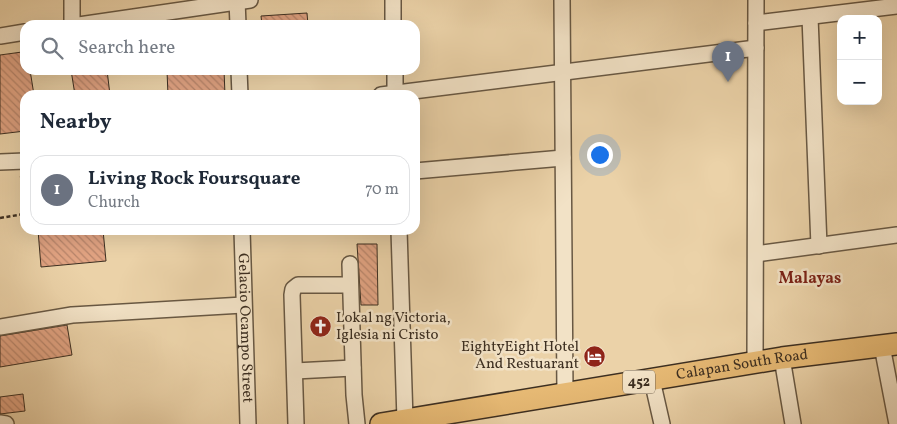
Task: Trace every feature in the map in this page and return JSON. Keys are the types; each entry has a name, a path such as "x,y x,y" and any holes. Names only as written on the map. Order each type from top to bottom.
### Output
{"highway":[{"name":"Calapan South Road","path":"381,424 755,362 890,345"}],"street":[{"path":"72,0 72,20"},
{"path":"393,0 394,20"},
{"path":"562,0 565,394"},
{"path":"755,362 756,0"},
{"path":"99,20 152,7 242,1 239,20"},
{"path":"756,23 897,6"},
{"path":"810,17 819,246"},
{"path":"0,36 20,33"},
{"path":"420,90 756,48"},
{"path":"239,75 240,90"},
{"path":"392,90 394,75"},
{"path":"420,171 564,158"},
{"path":"0,162 20,162"},
{"name":"Gelacio Ocampo Street","path":"242,235 248,424"},
{"path":"400,235 405,420"},
{"path":"756,254 897,235"},
{"path":"350,264 349,285 357,424"},
{"path":"296,424 293,289 298,285 349,285"},
{"path":"0,327 72,314 243,305"},
{"path":"890,345 897,424"},
{"path":"782,358 793,424"},
{"path":"295,371 353,368"},
{"path":"652,380 662,424"},
{"path":"0,423 6,424"}],"path":[{"path":"0,218 20,215"}],"building":[{"path":"307,13 308,20 261,20 261,16"},
{"path":"20,52 20,75 31,75 33,90 20,90 20,132 0,134 0,55"},
{"path":"72,75 108,75 109,90 74,90"},
{"path":"167,75 224,75 225,90 168,90"},
{"path":"38,235 103,235 106,261 41,267"},
{"path":"357,244 377,244 378,305 361,305"},
{"path":"67,325 72,355 0,367 0,336"},
{"path":"23,394 25,411 0,414 0,397"}],"place":[{"name":"Living Rock Foursquare","path":"728,82"},
{"name":"Lokal ng Victoria, Iglesia ni Cristo","path":"320,327"},
{"name":"EightyEight Hotel And Restuarant","path":"595,356"}],"district":[{"name":"Malayas","path":"810,279"}]}
